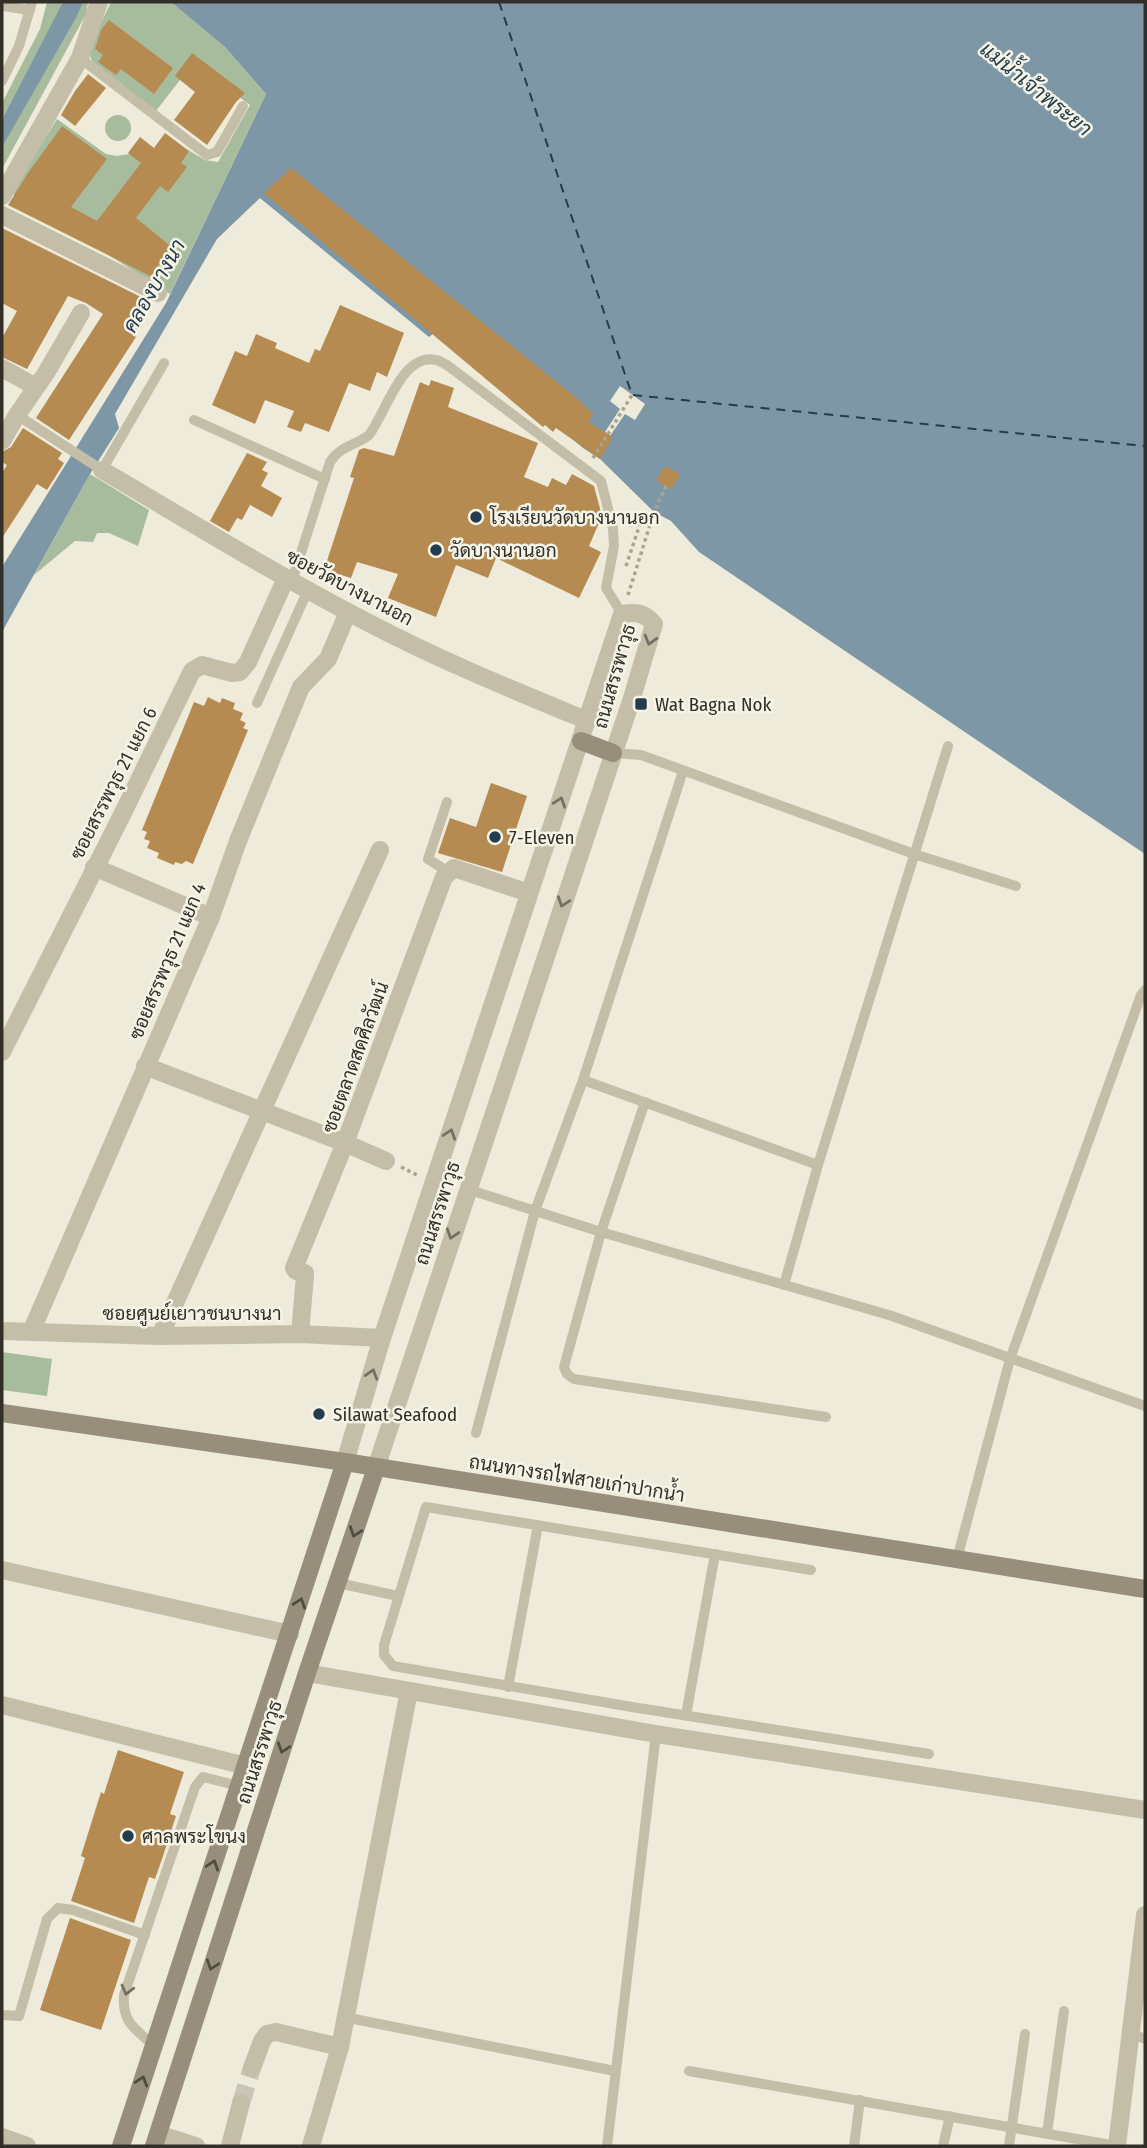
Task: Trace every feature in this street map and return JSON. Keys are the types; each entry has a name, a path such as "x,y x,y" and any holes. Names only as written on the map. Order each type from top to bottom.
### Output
{"main road":[{"path":"581,741 613,753"},
{"name":"ถนนทางรถไฟสายเก่าปากน้ำ","path":"2,1413 345,1462 1145,1589"},
{"name":"ถนนสรรพาวุธ","path":"121,2146 345,1462"},
{"name":"ถนนสรรพาวุธ","path":"156,2140 305,1678 376,1468"},
{"path":"276,1675 305,1678"},
{"path":"160,2024 190,2033"}],"street":[{"path":"2,196 80,58 99,2"},
{"path":"2,215 158,293"},
{"path":"2,441 81,313"},
{"path":"2,368 36,387"},
{"name":"ซอยวัดบางนานอก","path":"100,469 348,612 492,682 588,721"},
{"name":"ซอยสรรพวุธ 21 แยก 6","path":"2,1052 192,671 202,665 232,673 240,672 248,662 289,580"},
{"name":"ซอยสรรพวุธ 21 แยก 4","path":"31,1332 211,917 238,841 301,687 328,659 348,612"},
{"name":"ถนนสรรพาวุธ","path":"345,1462 382,1338 622,614 636,612 647,615 654,624 376,1468"},
{"path":"160,1336 380,849"},
{"path":"94,867 211,917"},
{"path":"447,872 454,868 529,893"},
{"name":"ซอยตลาดสดศิลวัฒน์","path":"300,1334 305,1273 294,1268 345,1143 447,872"},
{"path":"145,1066 386,1161"},
{"name":"ซอยศูนย์เยาวชนบางนา","path":"2,1331 160,1336 300,1334 382,1338"},
{"path":"2,1570 290,1634"},
{"path":"305,1678 409,1691 656,1734 1145,1810"},
{"path":"311,2146 340,2047 409,1691"},
{"path":"2,1705 246,1766"},
{"path":"1116,2146 1138,2036 1145,1915"},
{"path":"252,2068 267,2034 276,2032 340,2047"},
{"path":"230,2146 240,2103"},
{"path":"2,2137 27,2146"},
{"path":"156,2140 196,2146"}],"lane":[{"path":"2,6 31,6 19,46 2,81"},
{"path":"80,58 207,155 217,152 243,106"},
{"path":"289,580 336,453 369,435 408,368 420,360 437,360 601,481 613,527 614,546 606,588 622,614"},
{"path":"17,415 100,469 164,363"},
{"path":"194,420 325,479"},
{"path":"257,703 308,590"},
{"path":"784,1285 818,1165 948,746"},
{"path":"613,753 641,755 914,854 1016,886"},
{"path":"476,1433 536,1212 583,1080 683,771"},
{"path":"446,802 428,859 447,872"},
{"path":"957,1559 1010,1359 1145,990"},
{"path":"583,1080 818,1165"},
{"path":"645,1102 601,1232 564,1367 567,1374 574,1379 825,1417"},
{"path":"467,1189 601,1232 889,1315 1145,1406"},
{"path":"811,1570 426,1507 384,1645 384,1655 393,1666 508,1687 929,1754"},
{"path":"508,1687 538,1525"},
{"path":"687,1715 715,1554"},
{"path":"338,1583 398,1596"},
{"path":"607,2146 656,1734"},
{"path":"153,2045 131,2025 123,2011 124,1995 195,1787 203,1777 239,1786"},
{"path":"2,2015 19,2016 47,1919 58,1908 145,1934"},
{"path":"1055,2146 1052,2133 1064,2011"},
{"path":"344,2017 615,2071"},
{"path":"1009,2146 1025,2034"},
{"path":"689,2071 1116,2146"},
{"path":"854,2146 860,2100"},
{"path":"943,2146 950,2116"}],"path":[{"path":"594,456 632,395"},
{"path":"622,614 654,512 666,486"},
{"path":"386,1161 434,1182"}],"green space":[{"path":"47,2 88,2 86,14 2,169 2,103 40,29"},
{"path":"111,2 171,2 225,47 266,94 170,294 11,193 57,119 106,154 117,156 181,146 205,160 218,162 250,105 193,63 156,111 92,61 88,50"},
{"path":"118,115 127,119 131,128 127,137 118,141 109,137 105,128 109,119"},
{"path":"90,474 149,510 138,546 109,533 97,533 93,542 75,541 34,575"},
{"path":"2,1352 52,1359 47,1396 2,1390"}],"water":[{"path":"63,2 83,2 2,147 2,120"},
{"name":"แม่น้ำเจ้าพระยา","path":"171,2 1145,2 1145,854 699,552 671,521 654,512 600,459 583,448 489,368 454,316 429,337 260,198 217,239 115,414 119,428 90,474 2,632 2,567 166,303 266,94 225,47"}],"pier":[{"path":"620,386 645,404 635,420 625,414 610,436 605,432 620,409 610,401"}],"building":[{"path":"109,20 173,68 154,94 121,69 116,75 98,62 103,55 95,49 101,30"},
{"path":"192,53 245,93 207,145 174,120 195,92 175,76"},
{"path":"88,74 106,88 75,126 61,115"},
{"path":"62,126 107,159 71,207 97,221 141,163 128,153 140,137 154,148 165,133 189,151 181,163 187,167 168,192 160,186 136,218 173,248 157,267 156,279 8,205"},
{"path":"291,168 579,400 594,415 588,422 613,437 600,459 556,428 553,432 545,425 543,427 264,193"},
{"path":"2,228 151,302 134,336 136,337 69,440 36,418 103,314 68,296 27,369 2,357 2,338 17,311 2,303"},
{"path":"340,305 404,333 387,377 377,372 370,391 349,383 329,432 305,423 301,432 287,427 294,411 265,400 255,424 212,405 235,351 247,356 256,334 277,343 275,348 309,363 315,349 320,351"},
{"path":"431,380 454,388 448,407 538,443 524,477 548,487 552,478 566,485 572,474 594,486 602,516 589,546 601,552 579,598 496,558 488,578 456,565 436,617 388,598 398,574 357,562 351,578 324,570 354,478 350,477 359,450 364,448 394,456 420,382 429,386"},
{"path":"23,428 62,453 58,459 64,463 47,490 37,484 2,538 2,473 7,465 2,462 2,452 11,447"},
{"path":"247,453 267,462 262,470 268,473 261,486 282,498 272,517 250,505 242,520 237,518 229,532 210,521"},
{"path":"665,466 680,475 671,489 656,480"},
{"path":"208,697 220,703 222,698 235,703 233,709 243,713 240,720 246,723 243,728 248,730 193,864 186,861 182,864 175,862 174,865 157,858 159,853 147,848 150,841 144,839 147,832 142,830 194,702 204,706"},
{"path":"491,783 527,796 502,872 438,853 450,818 476,827"},
{"name":"ศาลพระโขนง","path":"118,1750 184,1772 170,1814 176,1816 162,1859 155,1879 149,1877 134,1923 71,1901 85,1858 81,1856 101,1792 104,1794"},
{"path":"70,1918 131,1940 101,2030 40,2010"}],"ferry route":[{"path":"499,2 632,395 1145,446"}],"tunnel":[{"path":"241,2103 252,2068"}],"place":[{"name":"โรงเรียนวัดบางนานอก","path":"476,517"},
{"name":"วัดบางนานอก","path":"436,550"},
{"name":"Wat Bagna Nok","path":"641,704"},
{"name":"7-Eleven","path":"495,837"},
{"name":"Silawat Seafood","path":"319,1414"},
{"name":"ศาลพระโขนง","path":"128,1836"}],"water label":[{"name":"คลองบางนา","path":"154,286"}]}
